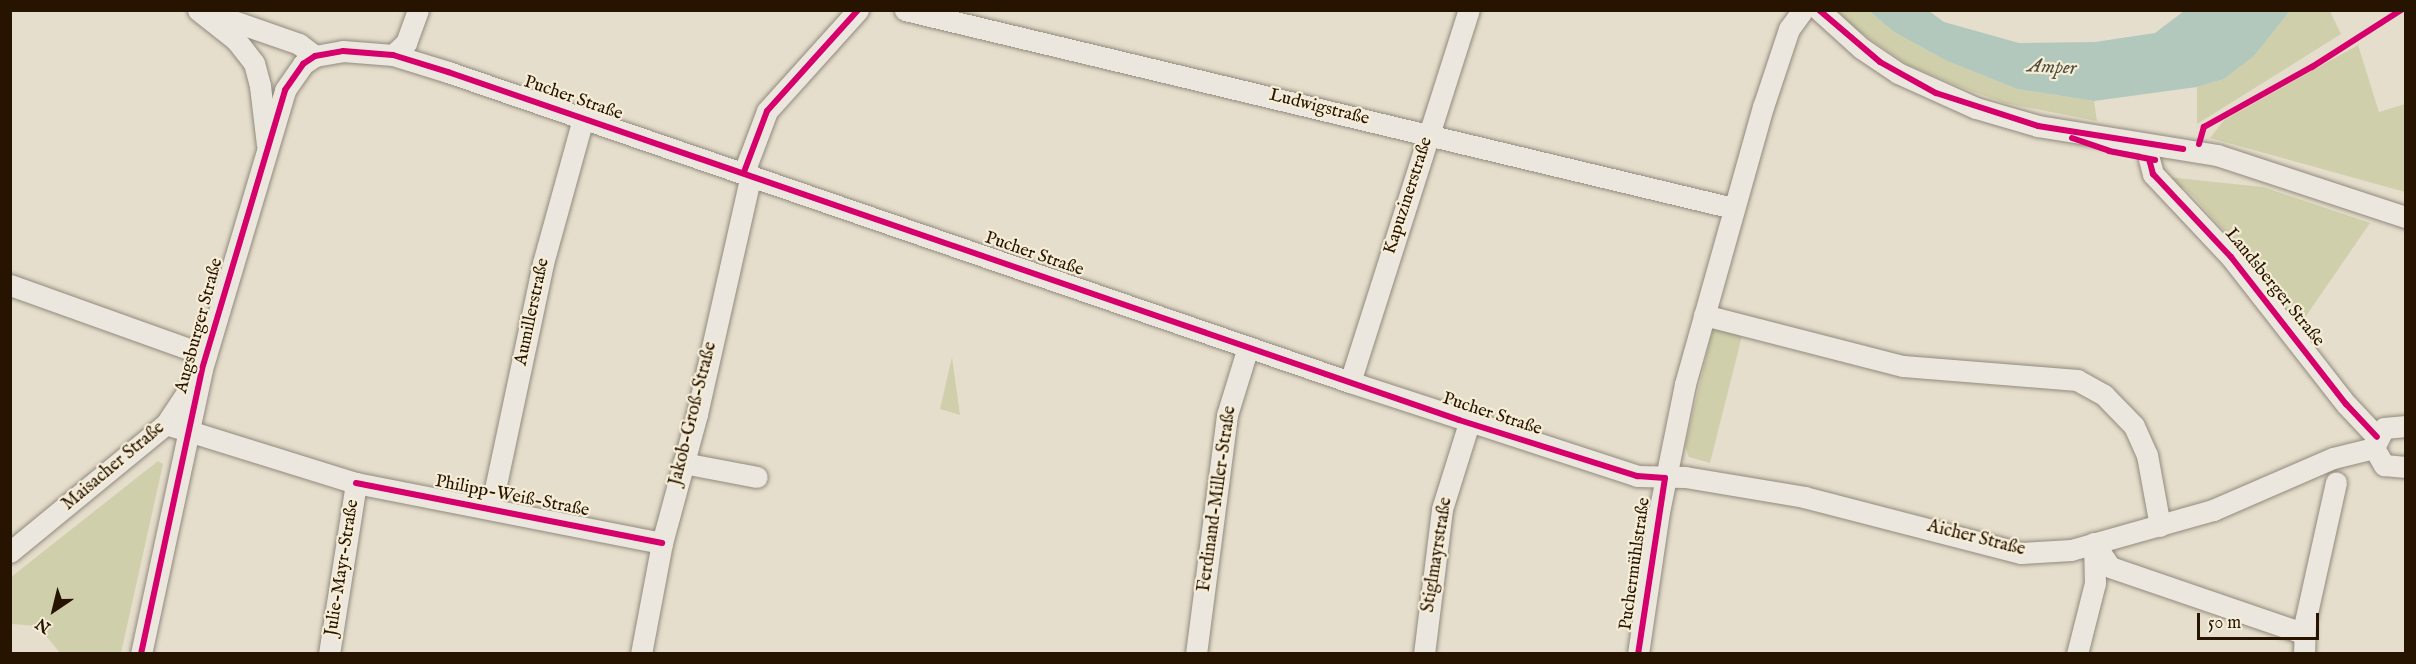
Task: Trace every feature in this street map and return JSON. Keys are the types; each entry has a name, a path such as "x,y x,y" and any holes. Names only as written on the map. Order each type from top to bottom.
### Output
{"street":[{"name":"Augsburger Straße","path":"198,10 236,40 254,63 268,149"},
{"path":"203,10 299,44 315,56"},
{"path":"393,55 406,43 418,10"},
{"name":"Jakob-Groß-Straße","path":"641,654 662,543 683,463 748,174 767,111 858,10"},
{"name":"Ludwigstraße","path":"905,10 1733,208"},
{"name":"Kapuzinerstraße","path":"1350,382 1469,10"},
{"name":"Puchermühlstraße","path":"1638,654 1665,478 1704,315 1733,208 1789,29 1803,10"},
{"path":"1819,10 1861,48 1898,73 1976,108 2038,126 2109,151 2149,159 2278,176"},
{"name":"Pucher Straße","path":"315,56 343,51 393,55 748,174 1469,423 1637,476 1665,478"},
{"name":"Augsburger Straße","path":"141,654 204,362 285,90 303,64 315,56"},
{"name":"Aumillerstraße","path":"491,508 543,263 583,119"},
{"path":"2038,126 2217,155 2406,217"},
{"name":"Landsberger Straße","path":"2149,159 2153,174 2231,257 2346,404 2375,442 2384,465 2405,469"},
{"path":"10,285 204,362"},
{"path":"1704,315 1903,366 2077,380 2104,394 2134,426 2148,455 2160,525"},
{"name":"Ferdinand-Miller-Straße","path":"1196,654 1227,415 1248,347"},
{"name":"Maisacher Straße","path":"10,552 166,424 204,362"},
{"name":"Stiglmayrstraße","path":"1424,654 1442,510 1469,423"},
{"name":"Philipp-Weiß-Straße","path":"166,424 356,483 662,543"},
{"name":"Aicher Straße","path":"1665,478 1684,477 1804,497 2021,553 2049,553 2160,525 2244,499 2333,458 2375,442 2388,426 2406,426"},
{"path":"683,463 757,477"},
{"path":"2094,543 2110,567 2305,648 2336,482"},
{"name":"Julie-Mayr-Straße","path":"329,654 356,483"},
{"path":"2077,654 2095,583 2094,543"}],"green space":[{"path":"1836,11 1869,11 1894,32 1947,61 2017,89 2094,101 2097,121 2005,103 1908,65 1857,30"},
{"path":"2290,11 2330,11 2341,34 2197,124 2197,87 2224,79 2254,56"},
{"path":"2358,45 2379,112 2405,104 2405,192 2210,138 2224,120"},
{"path":"2167,177 2263,187 2370,223 2304,319 2193,196 2183,187 2180,191"},
{"path":"1713,328 1742,336 1710,463 1689,457 1685,446"},
{"path":"952,357 960,415 940,409"},
{"path":"158,461 163,464 121,653 60,653 38,626 11,624 11,577"}],"water":[{"name":"Amper","path":"1869,11 1929,11 1944,22 2019,43 2095,42 2155,33 2184,11 2290,11 2254,56 2224,79 2197,87 2094,101 2017,89 1947,61 1894,32"}],"cycle path":[{"path":"744,172 767,111 858,10"},
{"path":"1819,10 1880,62 1936,93 2038,126 2183,149"},
{"path":"2199,144 2204,127 2312,67 2401,10"},
{"path":"141,654 202,369 285,90 303,64 315,56 343,51 393,55 448,72 1459,420 1637,476 1665,478 1638,654"},
{"path":"2072,138 2109,151 2155,160"},
{"path":"2149,159 2153,174 2231,257 2346,404 2377,437"},
{"path":"356,483 662,543"}]}
